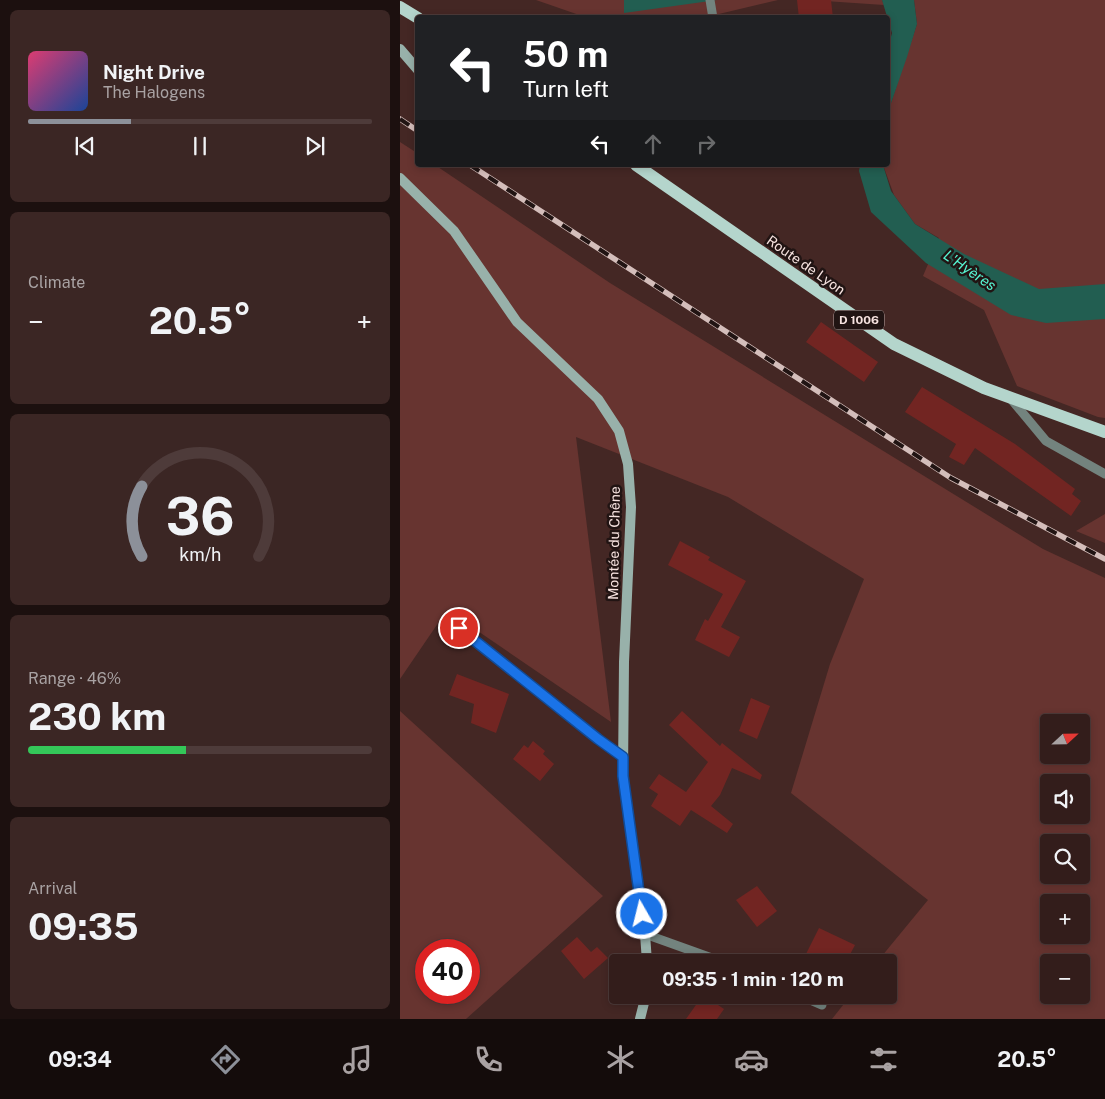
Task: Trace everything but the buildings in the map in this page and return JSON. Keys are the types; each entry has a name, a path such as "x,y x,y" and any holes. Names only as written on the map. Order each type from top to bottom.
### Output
{"main road":[{"path":"400,7 415,16"},
{"name":"Route de Lyon","path":"639,167 894,344 984,388 1105,432"}],"street":[{"path":"400,49 415,66"},
{"name":"Montée du Chêne","path":"400,178 454,231 517,322 598,399 620,431 628,464 631,507 624,662 623,776 646,954"},
{"path":"640,1019 644,1004"}],"lane":[{"path":"710,0 713,14"},
{"path":"1011,398 1046,441 1105,474"},
{"path":"459,628 623,757"},
{"path":"645,934 701,954"}],"shaded area":[{"path":"536,0 778,0 715,15 579,15"},
{"path":"810,0 882,0 884,5"},
{"path":"914,0 1105,0 1105,418 1017,386 984,310 923,276 939,238 915,224 894,195 884,167 890,167 890,106 917,24"},
{"path":"400,142 415,152 415,167 438,167 610,283 1043,549 1105,578 1105,1019 832,1019 844,1004 897,1004 897,954 884,954 928,900 791,793 830,664 864,579 728,497 576,437 611,722 447,610 400,679"},
{"path":"1105,514 1105,543 1076,531"},
{"path":"400,711 603,896 466,1019 400,1019"}],"water":[{"path":"624,0 717,0 624,13"},
{"path":"882,0 914,0 917,24 890,106 890,40 892,33 890,15 887,15"},
{"name":"L'Hyères","path":"860,167 884,167 891,191 915,224 964,254 1039,289 1105,284 1105,319 1046,323 1011,315 926,263 871,212 859,171"}],"railway":[{"path":"400,119 415,129"},
{"path":"473,167 951,478 1105,559"}],"route":[{"path":"459,628 623,757 623,776 642,914"}]}
